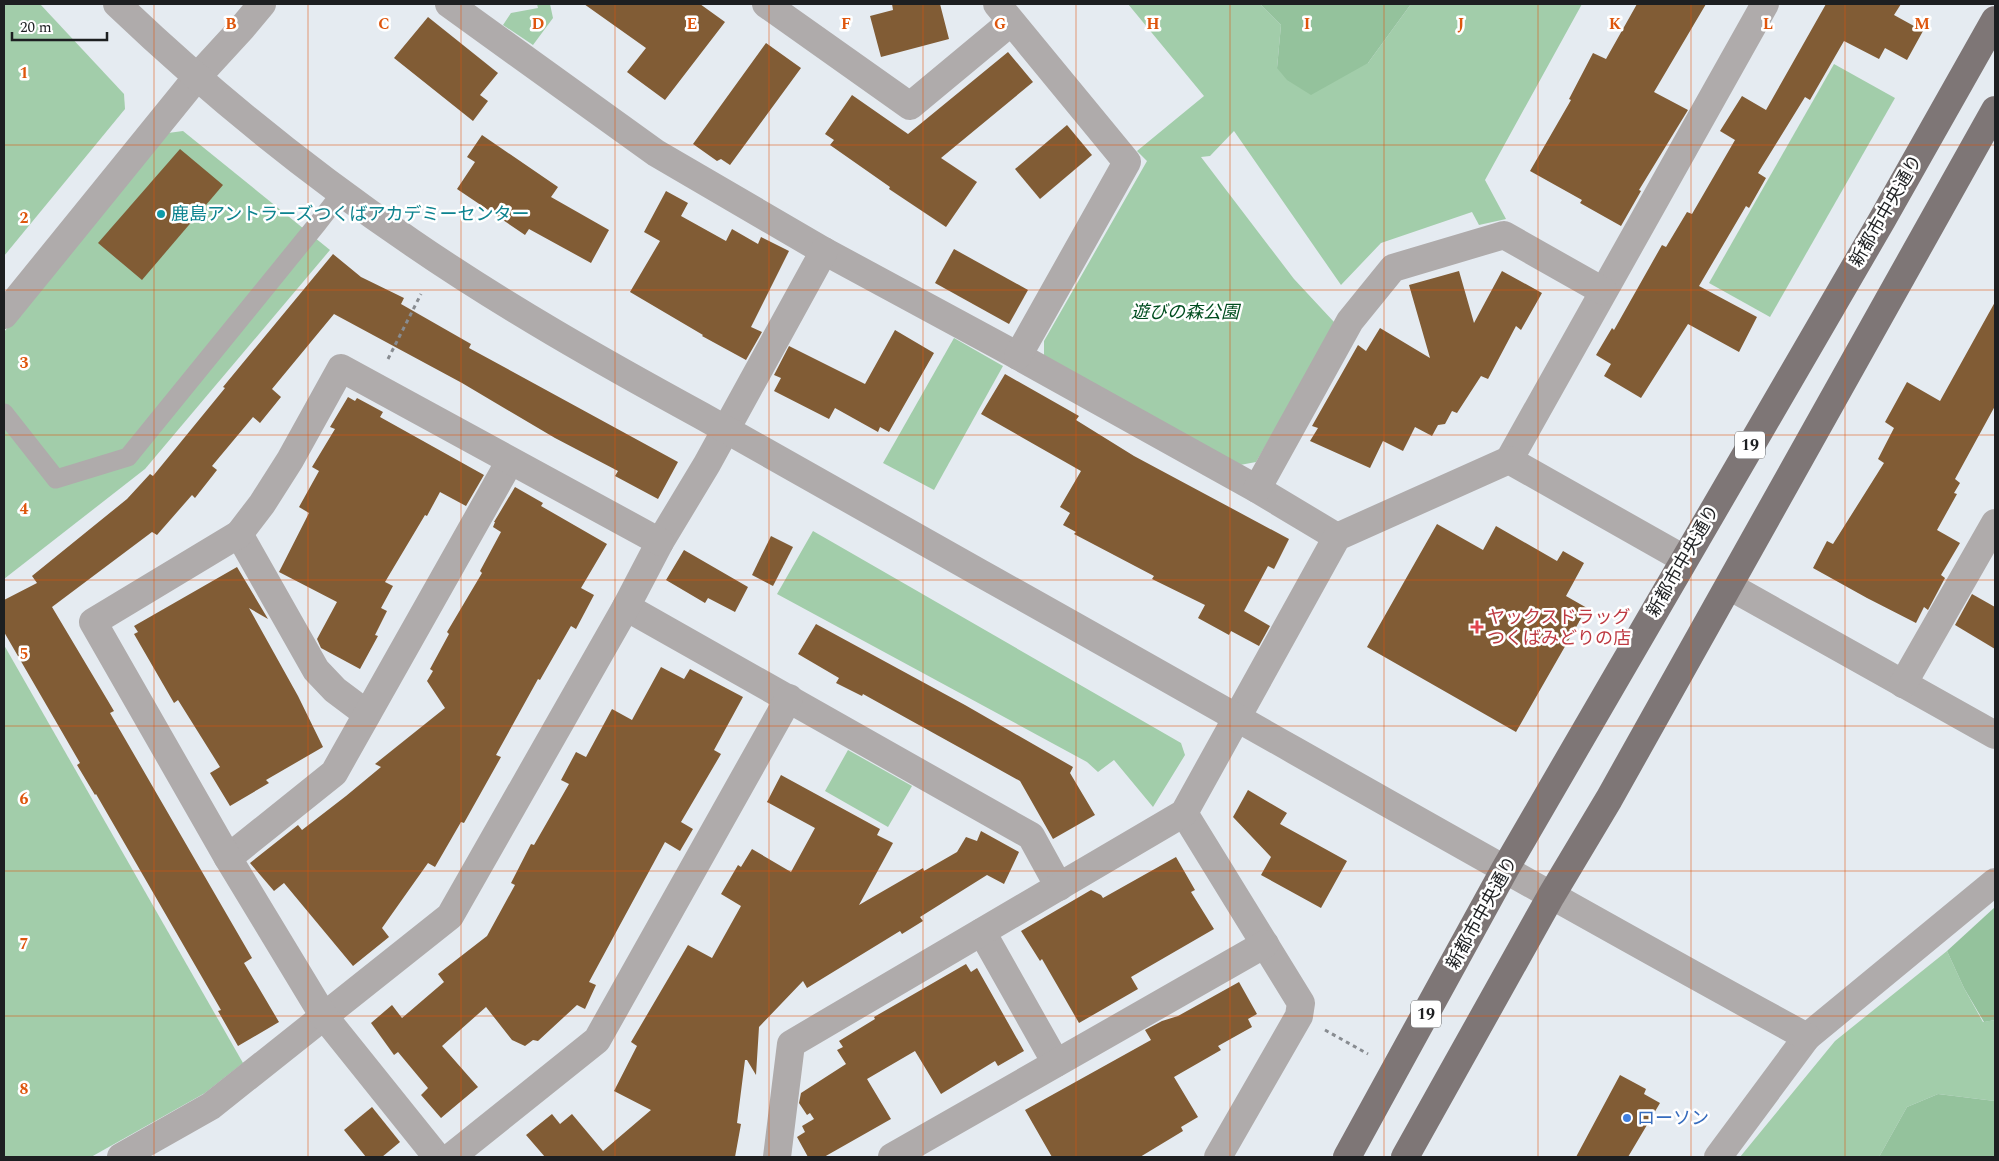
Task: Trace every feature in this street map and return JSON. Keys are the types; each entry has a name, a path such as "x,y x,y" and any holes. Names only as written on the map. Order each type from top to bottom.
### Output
{"main road":[{"name":"新都市中央通り","path":"1347,1157 1505,869 1882,220 1995,20"},
{"path":"1405,1157 1551,896 1609,799 1995,110"}],"street":[{"path":"117,4 261,132 410,242 476,285 637,380 1238,716 1551,896 1806,1037"},
{"path":"4,315 197,77 262,4"},
{"path":"449,4 656,153 824,252 1018,356 1257,489 1337,537"},
{"path":"766,4 910,106 1004,13 1127,162 1018,356"},
{"path":"777,1157 791,1044 1184,813 1337,537 1509,460 1764,4"},
{"path":"1257,489 1350,321 1393,268 1504,235 1603,291"},
{"path":"121,1157 211,1106 450,916 626,607 660,542 707,464 824,252"},
{"path":"438,1157 323,1016 228,858 93,622 239,534 262,504 290,460 341,368 660,542"},
{"path":"1509,460 1684,558"},
{"path":"228,858 334,773 510,461"},
{"path":"1902,684 1995,523"},
{"path":"239,534 316,670 335,690 367,714"},
{"path":"1728,586 1995,735"},
{"path":"626,607 1031,836 1060,887"},
{"path":"451,1157 597,1040 789,698"},
{"path":"1184,813 1301,1003 1299,1016 1218,1157"},
{"path":"1718,1157 1806,1037 1995,882"},
{"path":"982,932 1056,1063"},
{"path":"892,1157 1265,944"}],"lane":[{"path":"4,413 56,479 128,457 342,192"}],"path":[{"path":"374,386 421,294"},
{"path":"1299,1016 1368,1054"}],"green space":[{"path":"4,4 40,4 124,94 125,109 4,256"},
{"path":"537,4 550,4 553,18 533,45 503,25 511,13 538,8"},
{"name":"遊びの森公園","path":"1128,4 1260,4 1281,25 1277,68 1368,63 1411,4 1582,4 1485,180 1506,219 1479,225 1472,212 1381,243 1341,285 1234,131 1210,156 1201,157 1294,279 1334,322 1329,338 1256,462 1240,465 1044,356 1044,341 1147,161 1137,151 1204,96"},
{"path":"1260,4 1411,4 1368,63 1311,95 1287,80 1277,68 1281,25"},
{"path":"1834,64 1895,98 1770,317 1709,283"},
{"path":"183,131 330,250 145,469 4,579 4,332 168,133"},
{"path":"954,338 1003,366 934,490 883,463"},
{"path":"813,531 1181,743 1185,755 1153,807 1114,760 1098,772 1087,762 777,594"},
{"path":"4,645 243,1063 205,1093 91,1157 4,1157"},
{"path":"848,750 912,786 888,827 825,791"},
{"path":"1995,907 1995,1020 1984,1022 1964,988 1947,951"},
{"path":"1947,951 1964,988 1983,1022 1995,1020 1995,1101 1938,1094 1907,1107 1879,1157 1740,1157 1835,1041"},
{"path":"1938,1094 1995,1101 1995,1157 1879,1157 1907,1107"}],"building":[{"path":"584,4 700,4 725,22 665,100 627,72 646,48"},
{"path":"892,4 940,4 949,39 881,57 870,16 893,10"},
{"path":"1637,4 1706,4 1654,92 1688,110 1639,190 1641,191 1621,226 1580,203 1582,200 1530,171 1571,100 1569,99 1593,53 1606,59"},
{"path":"1826,4 1901,4 1894,15 1923,31 1907,60 1885,48 1879,59 1844,41 1810,100 1805,97 1758,173 1766,178 1749,208 1746,206 1699,286 1757,317 1739,352 1688,324 1641,398 1604,376 1611,364 1596,355 1612,328 1614,330 1662,245 1666,247 1687,212 1692,214 1735,140 1720,131 1742,96 1766,110"},
{"path":"428,17 498,73 480,95 488,101 473,121 394,58"},
{"path":"766,43 801,68 730,165 721,159 717,161 693,144"},
{"path":"1008,52 1033,82 941,158 977,182 946,227 889,189 890,187 830,145 834,140 825,134 852,95 908,134"},
{"path":"1067,125 1092,155 1040,199 1015,169"},
{"path":"482,135 558,187 551,197 609,230 591,263 529,229 525,235 457,189 475,162 467,157"},
{"name":"鹿島アントラーズつくばアカデミーセンター","path":"180,149 223,185 142,280 98,243"},
{"path":"666,191 688,203 681,216 726,241 732,229 758,244 761,237 789,251 751,327 762,332 746,360 702,336 630,292 660,241 644,232"},
{"path":"954,249 1028,290 1009,324 935,283"},
{"path":"333,254 361,277 404,298 401,304 471,344 469,348 678,462 658,499 615,476 618,471 555,438 462,383 334,314 272,389 281,397 260,423 253,417 212,466 217,470 195,498 192,495 157,535 152,532 52,607 114,711 110,713 252,958 244,963 279,1022 238,1046 218,1011 221,1010 96,794 77,765 80,763 4,632 4,600 37,583 32,576 127,499 150,474 153,476 225,388 223,387"},
{"path":"1459,271 1474,323 1502,271 1542,293 1521,330 1516,326 1488,379 1481,376 1457,413 1452,411 1445,424 1438,425 1432,436 1415,427 1403,451 1383,441 1370,468 1310,441 1318,428 1312,426 1358,345 1366,351 1380,328 1430,358 1409,285"},
{"path":"1995,302 1995,406 1955,479 1960,483 1954,493 1957,494 1937,530 1960,543 1941,575 1945,578 1928,610 1924,607 1916,623 1813,568 1827,541 1833,544 1884,463 1878,459 1894,428 1885,422 1907,382 1940,401"},
{"path":"895,330 934,353 889,432 880,427 878,432 835,408 829,419 774,391 781,378 774,375 789,346 865,384"},
{"path":"1005,374 1079,416 1076,420 1134,456 1289,539 1274,569 1268,566 1244,611 1270,626 1259,646 1231,631 1229,635 1198,618 1205,605 1152,579 1154,576 1074,534 1076,532 1063,525 1070,513 1060,507 1081,471 981,414"},
{"path":"348,397 355,401 357,398 383,412 380,417 484,475 466,506 440,492 427,516 425,515 385,582 393,586 381,608 387,611 375,635 378,636 360,669 321,648 317,639 337,602 279,572 309,513 299,507 319,471 312,467 335,429 330,427"},
{"path":"515,487 543,503 541,506 607,544 581,588 594,595 576,629 571,626 540,680 538,679 496,755 501,757 464,823 461,822 435,867 428,863 382,928 389,937 353,966 284,883 274,891 250,863 298,825 302,830 346,796 381,767 375,764 445,708 427,681 433,671 430,669 449,634 447,632 482,573 480,571 501,532 493,527 494,522"},
{"name":"ヤックスドラッグ つくばみどりの店","path":"1437,524 1483,550 1496,526 1557,561 1563,551 1584,563 1566,596 1587,608 1516,732 1367,647"},
{"path":"771,536 793,547 773,586 752,575"},
{"path":"684,550 748,587 735,612 708,598 705,603 666,580"},
{"path":"237,567 268,619 249,608 298,696 323,747 266,780 269,783 230,806 210,773 220,767 178,700 174,703 134,634 138,632 134,626"},
{"path":"1972,594 1995,607 1995,649 1955,625"},
{"path":"816,624 965,705 1073,767 1070,773 1095,815 1053,839 1020,781 863,694 862,696 836,683 839,678 798,654"},
{"path":"661,667 684,679 690,669 743,697 714,750 721,754 681,822 693,829 680,851 665,842 589,982 596,985 585,1009 577,1005 538,1041 533,1040 525,1046 512,1040 486,1007 442,1046 478,1087 441,1118 421,1095 428,1088 398,1052 394,1055 371,1023 392,1005 402,1018 444,982 438,974 487,936 515,885 511,883 531,844 534,845 569,784 561,780 576,752 586,757 612,709 632,720"},
{"path":"781,775 880,829 877,835 893,843 859,905 923,868 924,871 957,852 966,837 977,841 981,831 1019,852 1004,884 987,875 920,917 923,921 902,934 900,931 807,988 803,981 759,1027 756,1075 747,1060 745,1060 737,1123 741,1124 735,1157 545,1157 526,1135 552,1114 560,1124 572,1114 603,1151 651,1110 614,1091 637,1046 631,1042 688,945 712,958 741,906 721,894 738,865 741,867 752,849 791,872 815,828 767,802"},
{"path":"1248,790 1287,813 1280,824 1347,861 1321,908 1261,875 1271,857 1233,817"},
{"path":"1176,857 1195,890 1191,892 1214,929 1131,977 1138,989 1079,1023 1042,959 1040,961 1021,931 1091,890 1103,898"},
{"path":"966,964 971,972 977,968 1024,1051 998,1066 995,1061 941,1094 915,1051 867,1079 891,1119 824,1157 808,1157 797,1137 805,1132 802,1126 814,1119 810,1113 807,1115 799,1103 801,1093 846,1064 837,1050 843,1047 839,1041 875,1019 874,1017"},
{"path":"1239,982 1257,1014 1248,1019 1252,1027 1218,1046 1221,1050 1174,1077 1198,1117 1181,1127 1183,1131 1140,1157 1052,1157 1025,1110 1151,1040 1145,1030 1162,1021 1178,1016"},
{"name":"ローソン","path":"1620,1075 1646,1089 1644,1094 1660,1103 1628,1157 1576,1157"},
{"path":"372,1107 400,1142 382,1157 366,1157 344,1130"}],"place":[{"name":"鹿島アントラーズつくばアカデミーセンター","path":"161,214"},
{"name":"ヤックスドラッグ つくばみどりの店","path":"1477,627"},
{"name":"ローソン","path":"1627,1118"}]}
